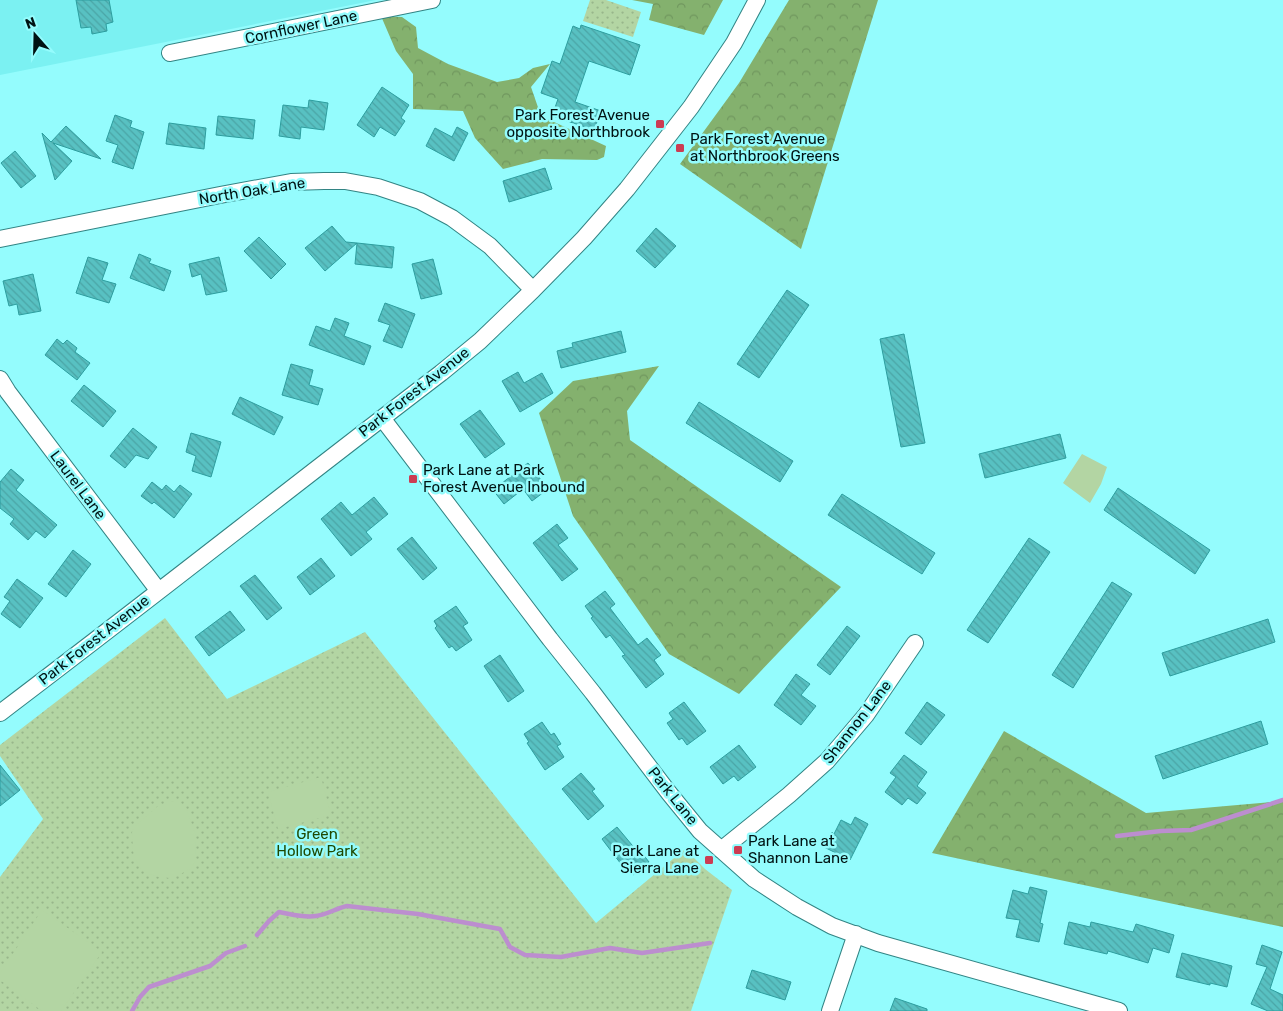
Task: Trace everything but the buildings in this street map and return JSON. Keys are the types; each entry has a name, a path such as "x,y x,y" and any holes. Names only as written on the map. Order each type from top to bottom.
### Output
{"street":[{"name":"Cornflower Lane","path":"170,54 432,0"},
{"name":"Park Forest Avenue","path":"0,713 441,373 467,352 534,290 584,238 627,189 691,107 734,43 757,0"},
{"name":"North Oak Lane","path":"0,239 291,182 324,180 345,182 378,187 420,201 452,218 490,246 534,290"},
{"name":"Laurel Lane","path":"0,379 158,590"},
{"name":"Park Lane","path":"382,418 668,793 700,831 754,879 797,908 832,926 878,942 1119,1011"},
{"name":"Shannon Lane","path":"722,850 827,761 866,715 915,643"},
{"path":"830,1011 856,934"}],"shaded area":[{"path":"0,0 376,0 0,75"}],"green space":[{"path":"590,0 606,0 641,12 633,37 583,21"},
{"path":"632,0 723,0 704,35 649,20 653,4"},
{"path":"789,0 878,0 801,249 680,164 739,83"},
{"path":"381,16 402,17 416,27 418,48 448,64 497,82 519,78 533,68 550,64 531,87 541,116 606,146 604,157 597,160 542,159 503,169 475,138 463,111 413,109 413,74 396,51"},
{"path":"659,366 627,411 630,440 841,587 739,694 669,654 573,516 539,413 573,381"},
{"path":"1082,454 1107,467 1101,484 1090,503 1063,483"},
{"name":"Green Hollow Park","path":"165,618 227,699 365,632 596,923 685,849 705,869 732,890 691,1011 0,1011 0,877 43,819 0,756 0,745"},
{"path":"1004,731 1146,813 1283,801 1283,927 932,853"},
{"path":"321,777 331,815 278,829 268,792"},
{"path":"173,801 185,805 196,836 195,862 191,868 179,875 170,878 159,877 141,869 133,851 132,832 134,827 158,806"},
{"path":"42,910 102,952 61,1011 42,1011 0,980 0,973"}],"waterway":[{"path":"1117,836 1191,830 1283,800"},
{"path":"257,935 279,912 297,916 311,916 324,914 347,906 418,914 500,929 510,947 525,955 561,957 610,948 642,953 710,943"},
{"path":"132,1011 140,997 149,987 210,966 226,953 245,946"}],"place":[{"name":"Park Forest Avenue opposite Northbrook","path":"660,124"},
{"name":"Park Forest Avenue at Northbrook Greens","path":"680,148"},
{"name":"Park Lane at Park Forest Avenue Inbound","path":"413,479"},
{"name":"Park Lane at Shannon Lane","path":"738,850"},
{"name":"Park Lane at Sierra Lane","path":"709,860"}]}
